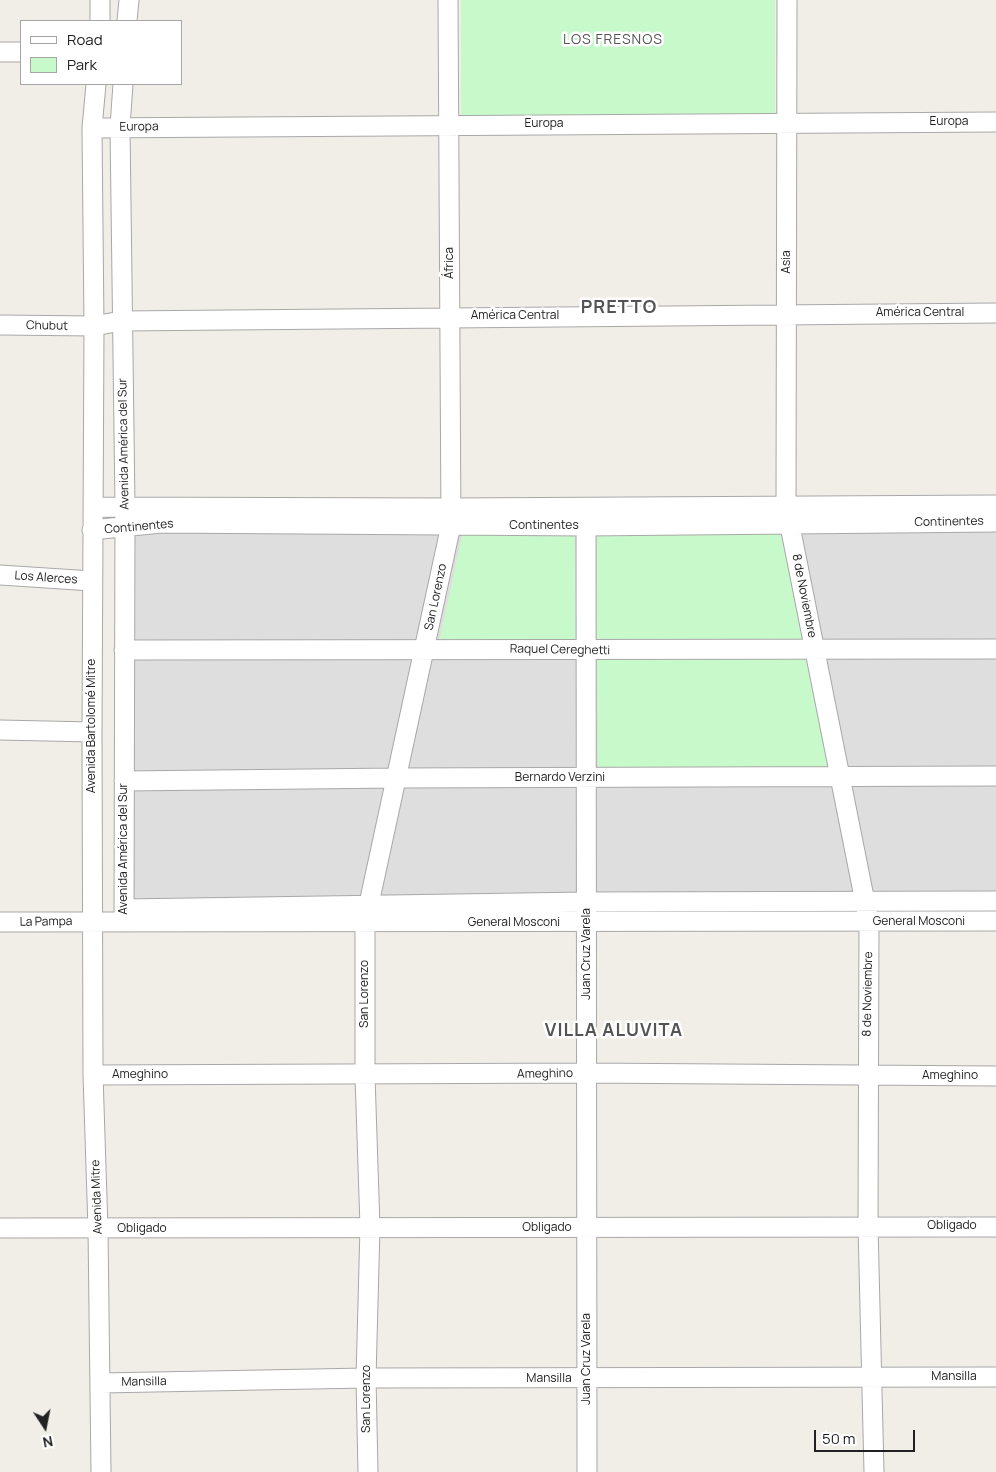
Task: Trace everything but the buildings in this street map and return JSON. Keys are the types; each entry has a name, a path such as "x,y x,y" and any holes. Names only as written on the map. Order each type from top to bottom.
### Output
{"street":[{"path":"100,0 100,20"},
{"path":"127,20 129,0"},
{"name":"África","path":"448,0 451,517"},
{"name":"Asia","path":"787,0 788,515"},
{"path":"0,52 20,52"},
{"path":"92,530 94,326 92,128 96,85"},
{"name":"Avenida América del Sur","path":"123,85 120,127 121,321 125,507 124,916"},
{"name":"Europa","path":"92,128 449,124 996,122"},
{"name":"América Central","path":"94,326 121,321 450,316 996,313"},
{"name":"Chubut","path":"0,325 94,326"},
{"name":"Continentes","path":"93,507 451,517 586,526 996,504"},
{"name":"Continentes","path":"92,530 161,523 451,517 788,515 996,522"},
{"name":"8 de Noviembre","path":"788,515 869,922 868,1226 874,1472"},
{"name":"San Lorenzo","path":"368,1472 366,1378 370,1227 365,1076 367,913 425,648 451,517"},
{"name":"Juan Cruz Varela","path":"586,526 588,1073 585,1228 587,1472"},
{"name":"Avenida Bartolomé Mitre","path":"92,530 92,922"},
{"name":"Los Alerces","path":"0,575 92,581"},
{"name":"Raquel Cereghetti","path":"124,650 425,648 587,651 814,648 996,649"},
{"path":"0,730 92,732"},
{"name":"Bernardo Verzini","path":"124,781 996,776"},
{"name":"General Mosconi","path":"92,922 124,916 367,913 587,902 996,901"},
{"name":"General Mosconi","path":"367,913 588,923 996,922"},
{"name":"La Pampa","path":"0,922 92,922"},
{"name":"Avenida Mitre","path":"92,922 93,1075 102,1383 101,1472"},
{"name":"Ameghino","path":"93,1075 365,1076 588,1073 996,1076"},
{"name":"Obligado","path":"0,1228 996,1227"},
{"name":"Mansilla","path":"102,1383 366,1378 996,1377"}],"shaded area":[{"path":"996,522 996,901 125,909 124,528"}],"green space":[{"path":"461,0 775,0 775,116 461,116"},
{"path":"463,531 575,532 576,644 439,642"},
{"path":"782,531 804,643 597,644 597,532"},
{"path":"807,658 830,770 598,770 597,659"}],"district":[{"name":"LOS FRESNOS","path":"613,40"},
{"name":"PRETTO","path":"619,308"},
{"name":"VILLA ALUVITA","path":"614,1031"}]}
